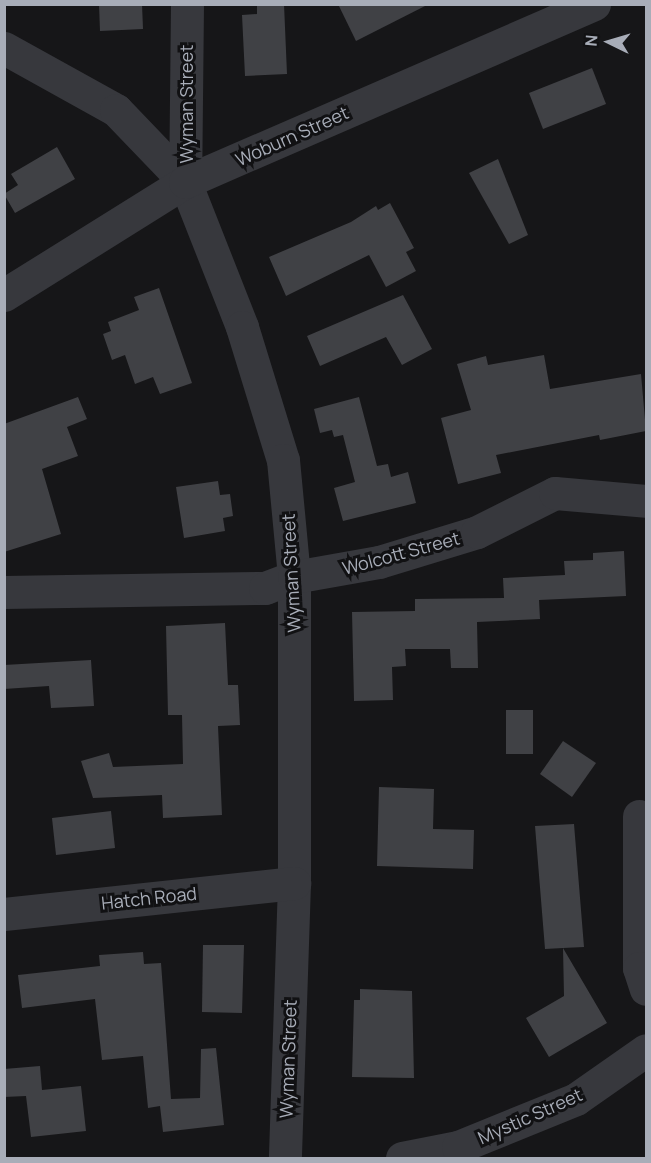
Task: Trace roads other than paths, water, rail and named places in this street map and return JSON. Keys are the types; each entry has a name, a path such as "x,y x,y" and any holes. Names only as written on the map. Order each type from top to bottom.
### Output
{"street":[{"name":"Wyman Street","path":"187,4 185,182 242,327 284,460 294,578 294,884 285,1158"},
{"name":"Woburn Street","path":"4,295 185,182 594,4"},
{"path":"4,48 116,110 185,182"},
{"name":"Wolcott Street","path":"4,591 266,588 294,578 380,562 477,532 555,494 646,501"},
{"path":"639,816 639,968 646,989"},
{"name":"Hatch Road","path":"4,914 294,884"},
{"name":"Mystic Street","path":"402,1158 458,1147 576,1100 646,1050"}]}
